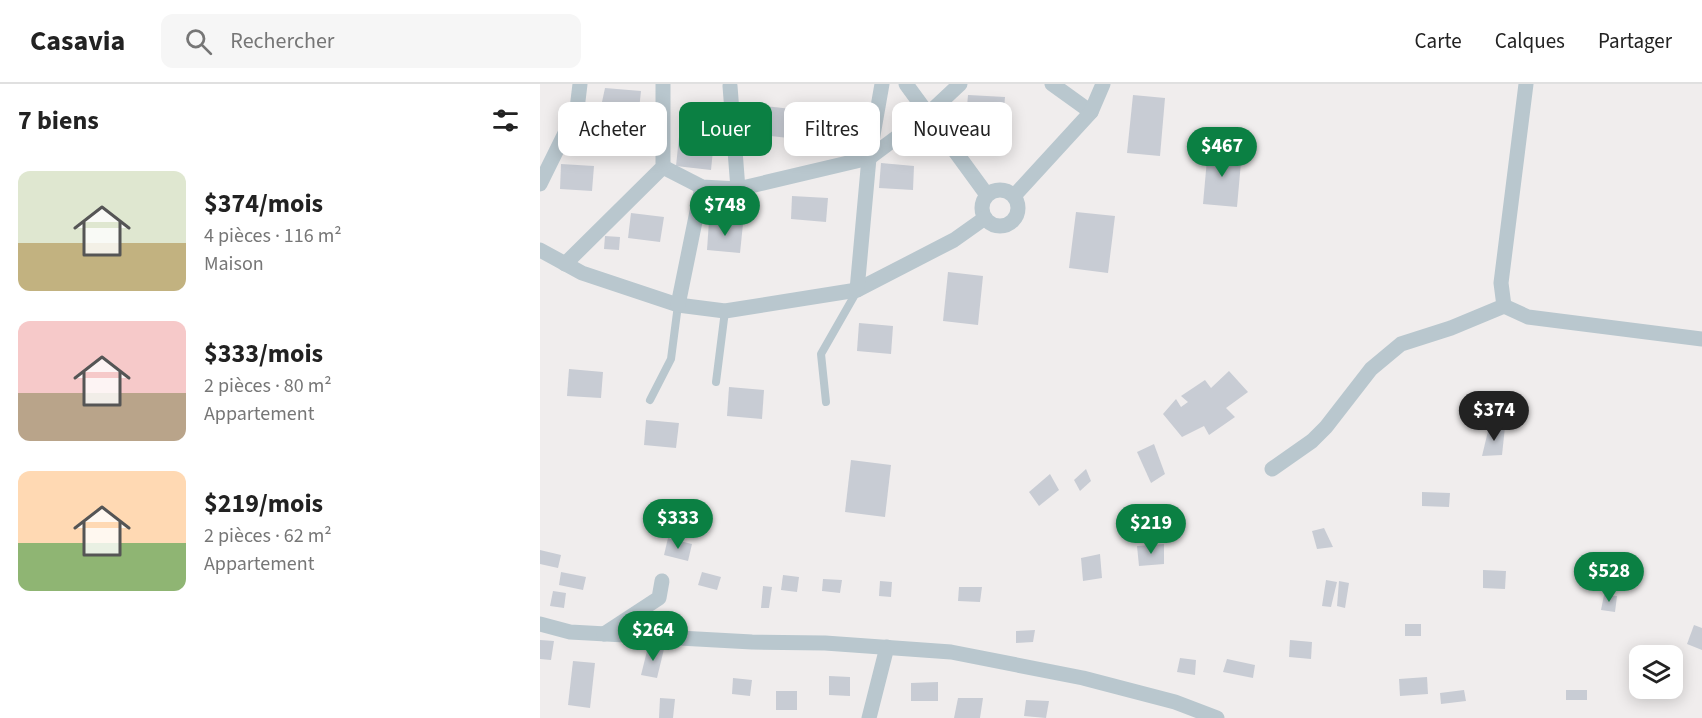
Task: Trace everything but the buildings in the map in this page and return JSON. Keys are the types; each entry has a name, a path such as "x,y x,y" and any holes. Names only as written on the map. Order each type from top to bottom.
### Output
{"street":[{"path":"540,184 577,110 580,84"},
{"path":"565,264 663,167 663,84"},
{"path":"857,290 869,158 882,84"},
{"path":"906,84 919,102"},
{"path":"941,102 960,84"},
{"path":"1052,84 1091,112"},
{"path":"1014,196 1091,112 1103,84"},
{"path":"1504,306 1501,283 1526,84"},
{"path":"729,85 738,189"},
{"path":"663,167 702,187 738,189 869,158 892,141"},
{"path":"959,156 987,195"},
{"path":"678,306 702,187"},
{"path":"1004,190 1014,196 1018,212 1012,222 1001,226 986,218 982,206 987,195 1004,190"},
{"path":"540,250 582,273 678,306 725,311 857,290 954,240 986,218"},
{"path":"1272,469 1319,434 1371,369 1401,344 1451,328 1504,306 1528,317 1702,339"},
{"path":"604,634 658,598 662,581"},
{"path":"540,624 570,633 887,647 951,652 1083,678 1175,702 1217,718"},
{"path":"868,718 887,647"}],"lane":[{"path":"826,402 821,354 857,290"},
{"path":"650,400 671,359 678,306"},
{"path":"716,382 725,311"}]}
